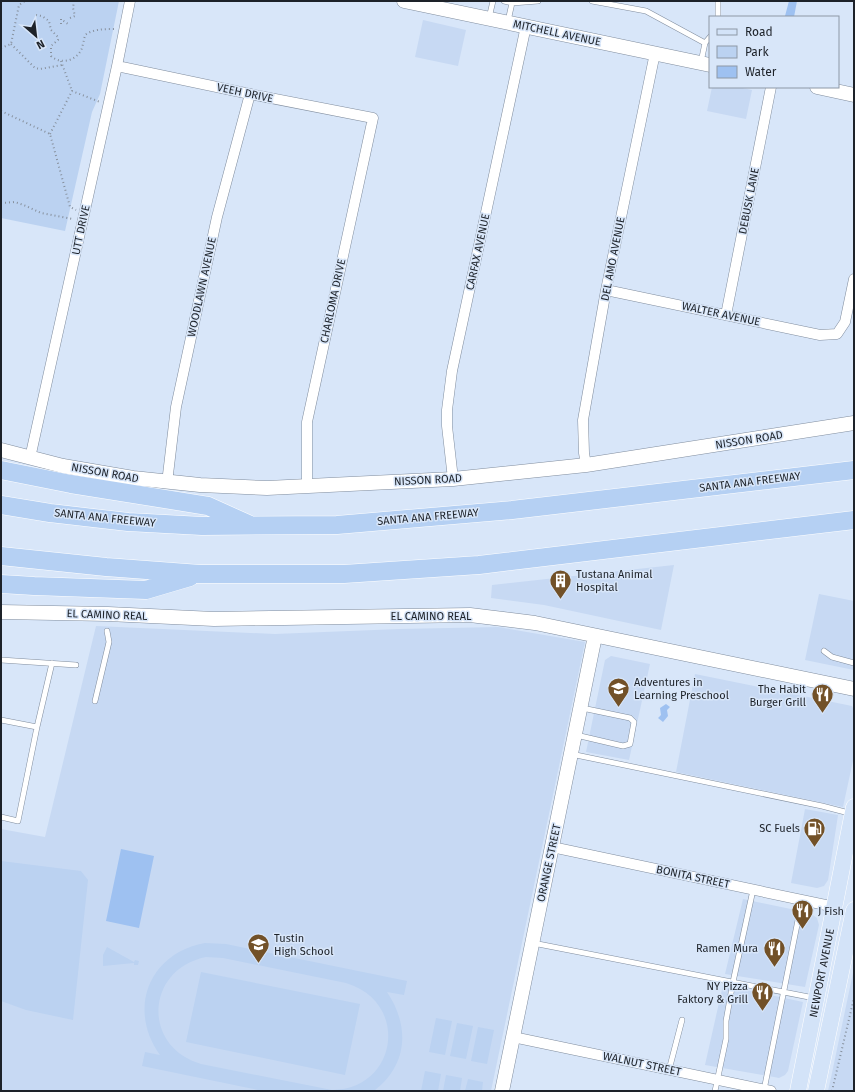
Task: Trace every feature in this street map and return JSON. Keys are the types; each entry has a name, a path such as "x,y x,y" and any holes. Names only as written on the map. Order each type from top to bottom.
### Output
{"highway":[{"path":"1,470 71,484 208,506 254,527"},
{"name":"SANTA ANA FREEWAY","path":"1,505 50,513 128,522 254,527 337,525 512,510 854,470"},
{"path":"1,556 106,567 200,574 344,574 423,570 486,564 854,520"},
{"path":"1,584 146,590 200,574"}],"main road":[{"name":"NEWPORT AVENUE","path":"798,1091 853,815"},
{"name":"NEWPORT AVENUE","path":"816,1091 854,910"}],"street":[{"name":"UTT DRIVE","path":"30,458 130,1"},
{"name":"MITCHELL AVENUE","path":"404,1 705,64"},
{"name":"CARFAX AVENUE","path":"453,479 447,426 452,371 526,26"},
{"name":"DEL AMO AVENUE","path":"586,465 583,420 606,290 655,53"},
{"name":"VEEH DRIVE","path":"117,66 373,118"},
{"name":"DEBUSK LANE","path":"726,315 771,88"},
{"path":"822,88 854,95"},
{"name":"WOODLAWN AVENUE","path":"167,482 176,408 217,217 250,94"},
{"name":"CHARLOMA DRIVE","path":"307,486 307,422 373,118"},
{"name":"WALTER AVENUE","path":"606,290 820,335 837,334 845,322 854,279"},
{"name":"NISSON ROAD","path":"1,450 84,470 167,482 267,488 453,479 586,465 854,423"},
{"name":"EL CAMINO REAL","path":"1,612 108,614 214,620 470,614 535,623 854,689"},
{"name":"ORANGE STREET","path":"502,1091 595,636"},
{"name":"BONITA STREET","path":"552,847 835,907"},
{"name":"WALNUT STREET","path":"513,1037 767,1091"}],"lane":[{"path":"489,19 493,1"},
{"path":"504,1 512,3 538,1"},
{"path":"592,1 646,11 705,43"},
{"path":"718,1 718,16"},
{"path":"508,23 512,3"},
{"path":"705,64 705,43 709,38"},
{"path":"95,701 109,642 107,631"},
{"path":"824,651 832,657 854,663"},
{"path":"1,660 76,665"},
{"path":"1,817 18,821 37,727 52,663"},
{"path":"575,735 623,746 628,746 630,744 634,722 630,718 581,708"},
{"path":"1,720 37,727"},
{"path":"571,754 822,806 853,815"},
{"path":"715,1091 726,1040 726,1021 733,982 753,890"},
{"path":"767,1091 802,900"},
{"path":"532,942 817,999"},
{"path":"669,1070 682,1020"}],"path":[{"path":"11,44 19,5 25,1"},
{"path":"70,18 75,16 73,8 74,1"},
{"path":"36,15 42,16 49,21 51,30 58,38 58,40 51,46 51,56 54,59 61,61 66,61 76,57 80,53 83,47 85,35 92,30 113,29 124,31"},
{"path":"61,24 61,19 68,24"},
{"path":"1,48 11,44"},
{"path":"11,44 35,68 38,69 62,65"},
{"path":"61,61 72,91 108,105"},
{"path":"72,91 50,134 70,207 83,217"},
{"path":"1,111 50,134"},
{"path":"1,203 15,202 41,213 83,217"},
{"path":"832,1091 854,998"}],"shaded area":[{"path":"423,20 466,30 458,66 415,57"},
{"path":"712,88 743,88 752,90 746,119 707,111"},
{"path":"674,565 661,630 544,605 491,598 492,585"},
{"path":"819,594 854,601 854,670 805,660"},
{"name":"Tustin High School","path":"96,626 275,634 498,627 585,642 491,1091 1,1091 1,829 45,837"},
{"name":"Adventures in Learning Preschool","path":"611,656 650,664 629,760 586,752 605,660"},
{"path":"695,674 852,706 854,710 854,756 843,807 676,772"},
{"name":"SC Fuels","path":"805,809 838,815 828,880 824,886 817,888 791,883"},
{"path":"743,899 810,913 817,918 819,925 805,987 725,974"},
{"path":"854,968 854,1091 828,1091 832,1073"},
{"path":"723,985 803,1002 788,1071 785,1075 779,1078 705,1065"}],"green space":[{"path":"1,1 119,1 100,94 92,112 65,231 1,218"},
{"path":"1,861 81,871 88,880 73,1020 26,1010 1,1001"},
{"path":"205,943 226,944 407,981 404,995 387,992 399,1018 402,1031 402,1044 394,1069 385,1081 374,1091 263,1091 142,1066 145,1052 160,1055 150,1037 145,1020 145,1002 149,986 157,971 170,958 186,949","holes":["206,957 223,958 346,983 366,993 380,1008 387,1025 388,1043 382,1061 371,1076 354,1086 332,1090 201,1064 182,1055 168,1041 160,1025 158,1008 162,991 171,976 186,964"]},
{"path":"107,947 134,962 135,960 139,961 138,965 134,965 134,963 103,966 103,955"},
{"path":"201,972 360,1004 345,1075 186,1042"},
{"path":"436,1018 452,1021 445,1055 429,1052"},
{"path":"457,1023 473,1026 466,1059 450,1056"},
{"path":"478,1027 494,1030 487,1064 471,1061"},
{"path":"425,1071 441,1074 438,1091 421,1091"},
{"path":"446,1075 462,1078 460,1091 443,1091"},
{"path":"468,1079 483,1082 482,1091 465,1091"}],"water":[{"path":"789,1 797,1 794,16 785,16"},
{"path":"666,704 670,707 667,710 668,716 663,722 658,718 661,715 660,708"},
{"path":"121,849 154,856 139,928 106,921"}],"place":[{"name":"Tustana Animal Hospital","path":"561,600"},
{"name":"Adventures in Learning Preschool","path":"618,708"},
{"name":"The Habit Burger Grill","path":"822,714"},
{"name":"SC Fuels","path":"815,848"},
{"name":"J Fish","path":"802,930"},
{"name":"Tustin High School","path":"259,964"},
{"name":"Ramen Mura","path":"774,968"},
{"name":"NY Pizza Faktory & Grill","path":"763,1012"}]}
